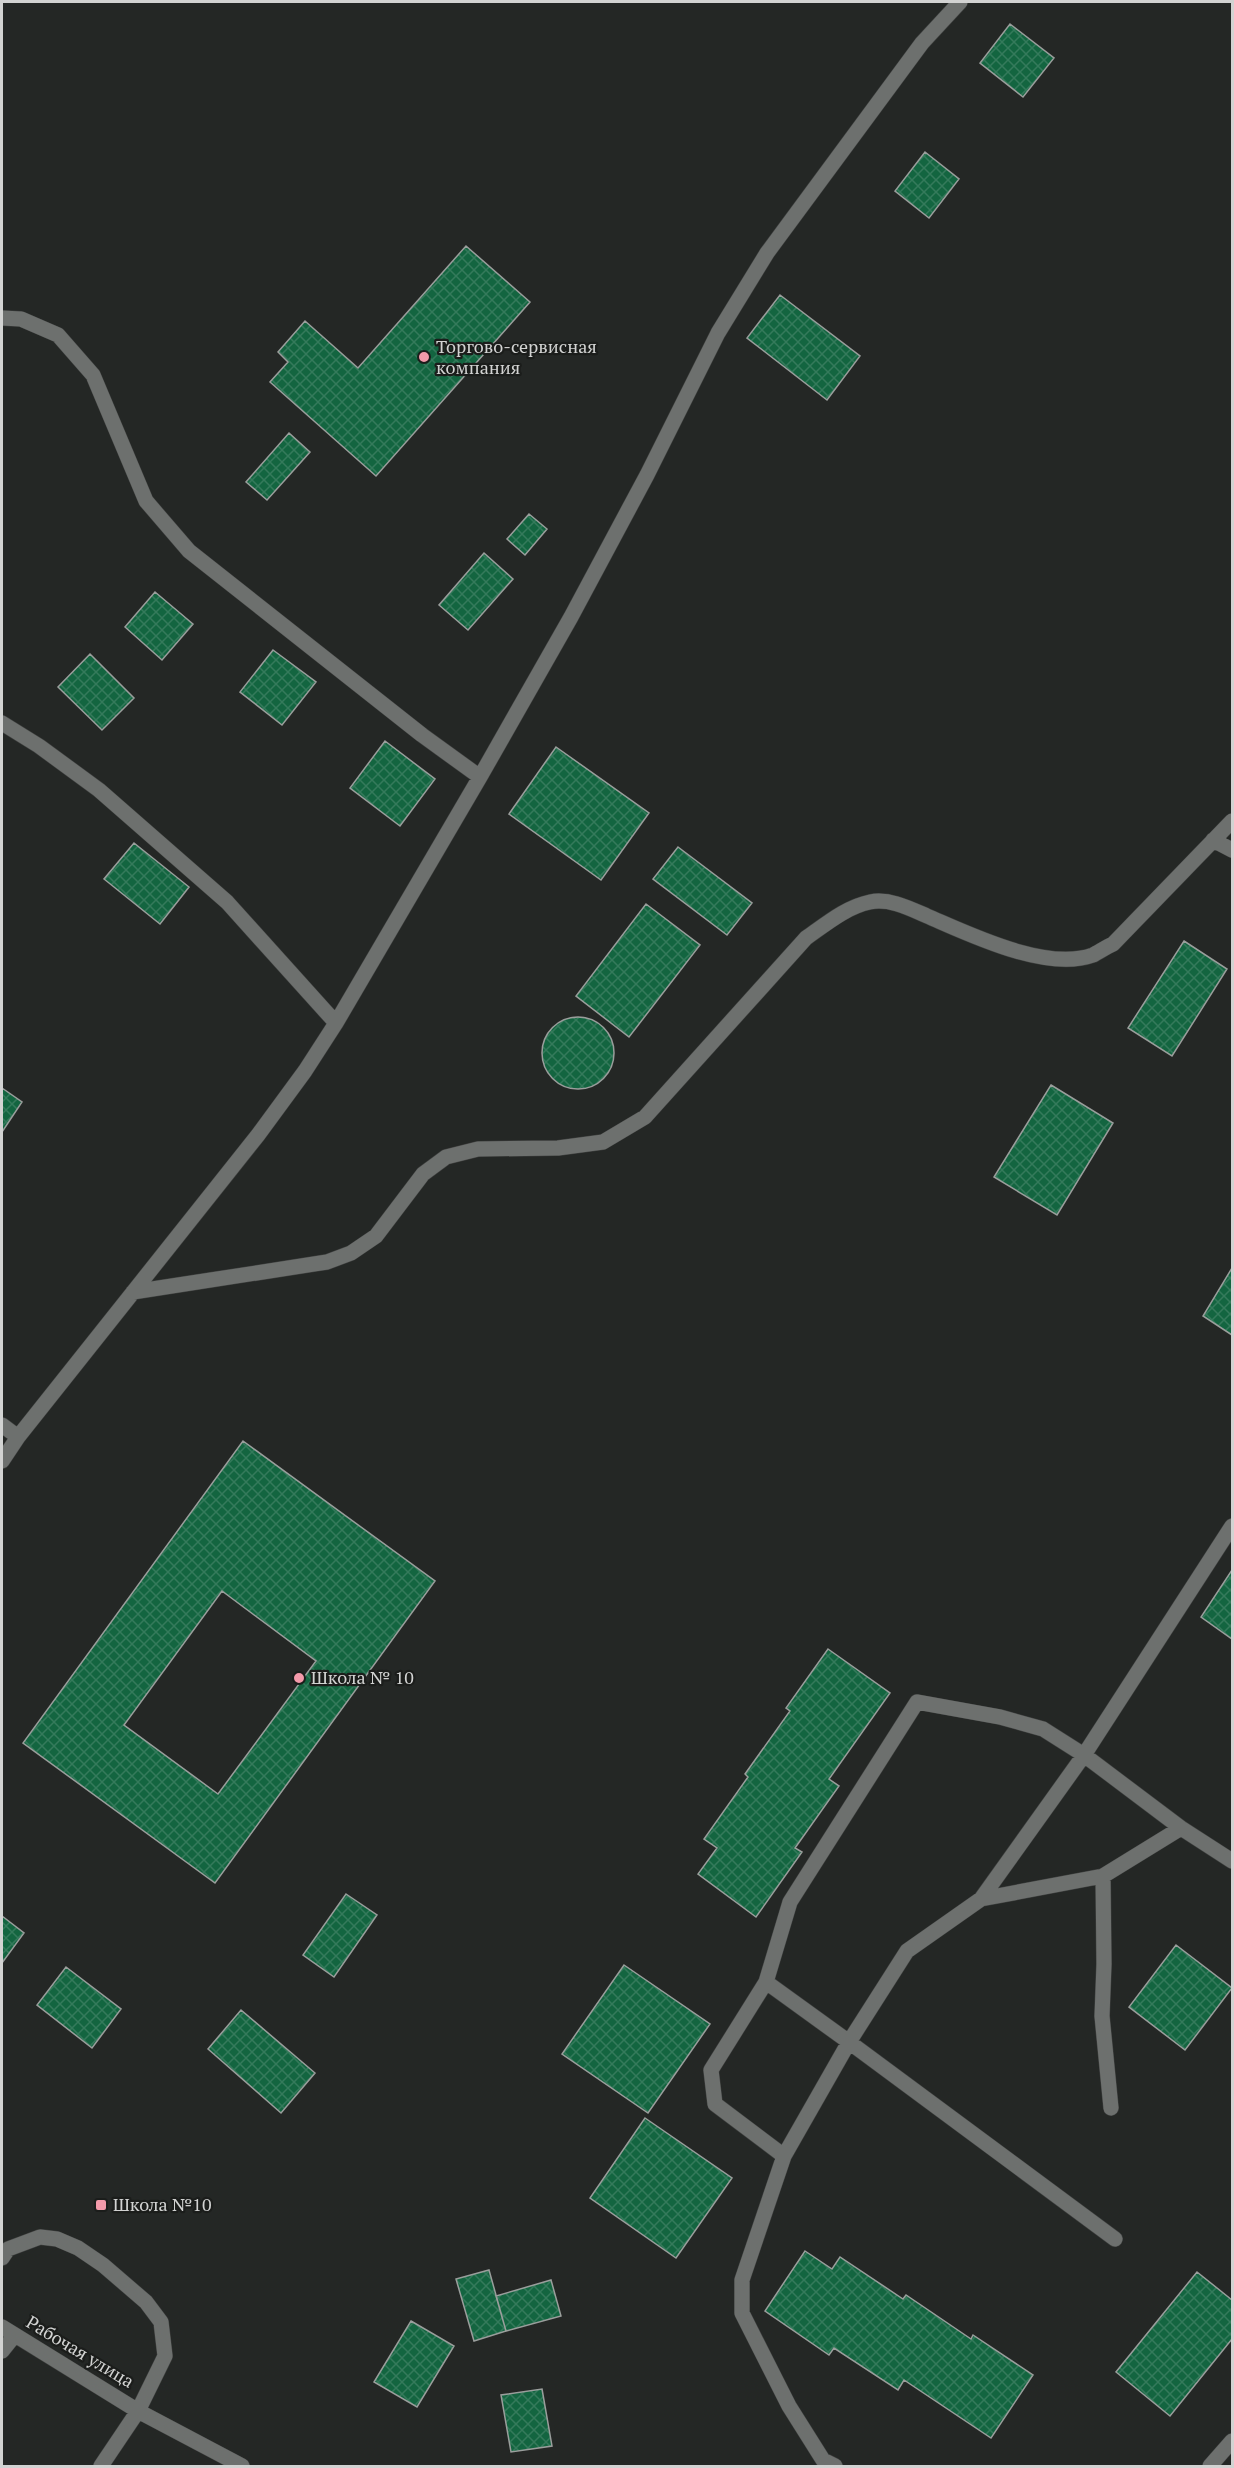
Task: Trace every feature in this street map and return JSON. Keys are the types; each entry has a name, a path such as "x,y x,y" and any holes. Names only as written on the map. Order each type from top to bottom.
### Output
{"street":[{"path":"2,1461 18,1437 258,1135 305,1071 336,1023 571,617 647,475 718,333 767,253 921,43 960,2"},
{"path":"2,318 21,319 58,335 93,375 146,501 189,550 422,735 480,777"},
{"path":"2,723 39,746 99,790 227,902 336,1023"},
{"path":"133,1292 327,1262 351,1253 376,1236 423,1174 446,1157 478,1149 558,1148 603,1142 645,1117 806,938 838,915 871,902 899,904 988,943 1042,957 1066,959 1092,955 1113,944 1233,821"},
{"path":"1213,840 1233,850"},
{"path":"2,1425 18,1437"},
{"path":"835,2466 824,2460 789,2406 742,2313 742,2280 784,2156 849,2042 907,1951 981,1899 1083,1755 1233,1526"},
{"path":"784,2156 715,2104 711,2070 766,1982 790,1902 917,1702 1000,1717 1043,1729 1083,1755 1181,1828 1233,1861"},
{"path":"981,1899 1103,1876 1181,1828"},
{"path":"1103,1876 1102,2016 1111,2108"},
{"path":"766,1982 1115,2239"},
{"path":"2,2258 8,2249 40,2236 57,2239 78,2248 103,2265 146,2302 161,2322 165,2356 138,2411"},
{"path":"2,2351 8,2331"},
{"name":"Рабочая улица","path":"8,2331 138,2411 242,2466"},
{"name":"Рабочая улица","path":"101,2466 138,2411"},
{"path":"1210,2466 1233,2441"}],"building":[{"path":"1010,24 1054,58 1023,97 980,63"},
{"path":"925,152 959,179 929,218 895,191"},
{"name":"Торгово-сервисная компания","path":"466,246 530,302 376,476 270,382 288,362 278,352 305,321 358,368"},
{"path":"780,295 860,356 827,400 747,338"},
{"path":"289,433 310,452 267,500 246,482"},
{"path":"529,514 547,529 525,555 507,539"},
{"path":"484,553 513,579 468,630 439,605"},
{"path":"155,592 193,624 162,660 125,627"},
{"path":"273,650 316,682 282,725 240,692"},
{"path":"90,654 134,698 102,730 58,687"},
{"path":"385,741 435,779 400,826 350,788"},
{"path":"556,747 649,813 601,880 509,814"},
{"path":"134,843 189,887 160,924 104,879"},
{"path":"678,847 752,903 727,935 653,879"},
{"path":"646,904 700,945 629,1037 576,996"},
{"path":"1184,941 1227,969 1172,1056 1128,1028"},
{"path":"578,1017 598,1023 608,1033 614,1053 608,1073 598,1083 578,1089 558,1083 548,1073 542,1053 548,1033 558,1023"},
{"path":"1051,1085 1113,1123 1057,1215 994,1177"},
{"path":"2,1088 22,1102 2,1132"},
{"path":"1232,1268 1232,1335 1203,1316"},
{"path":"243,1441 435,1581 215,1883 23,1743","holes":["222,1591 316,1661 218,1794 124,1725"]},
{"path":"1232,1570 1232,1639 1201,1617"},
{"path":"828,1649 890,1693 829,1779 839,1786 795,1848 802,1852 756,1917 698,1874 717,1848 704,1839 748,1777 745,1774 790,1711 786,1708"},
{"path":"346,1894 377,1915 334,1977 303,1955"},
{"path":"2,1916 24,1933 2,1963"},
{"path":"1176,1945 1232,1988 1185,2050 1129,2007"},
{"path":"624,1965 710,2024 648,2113 562,2054"},
{"path":"66,1967 121,2009 92,2048 37,2005"},
{"path":"241,2010 315,2073 281,2113 208,2049"},
{"path":"645,2118 732,2178 676,2258 590,2198"},
{"path":"805,2251 832,2269 840,2257 903,2299 906,2295 971,2339 973,2335 1033,2375 991,2438 904,2380 898,2390 834,2348 829,2355 765,2311"},
{"path":"489,2270 506,2331 474,2341 456,2279"},
{"path":"1197,2272 1232,2300 1232,2339 1170,2416 1116,2372"},
{"path":"551,2280 561,2316 506,2331 496,2296"},
{"path":"411,2321 454,2346 417,2407 374,2382"},
{"path":"542,2389 552,2446 511,2452 501,2395"}],"place":[{"name":"Торгово-сервисная компания","path":"424,357"},
{"name":"Школа № 10","path":"299,1678"},
{"name":"Школа №10","path":"101,2205"}]}
